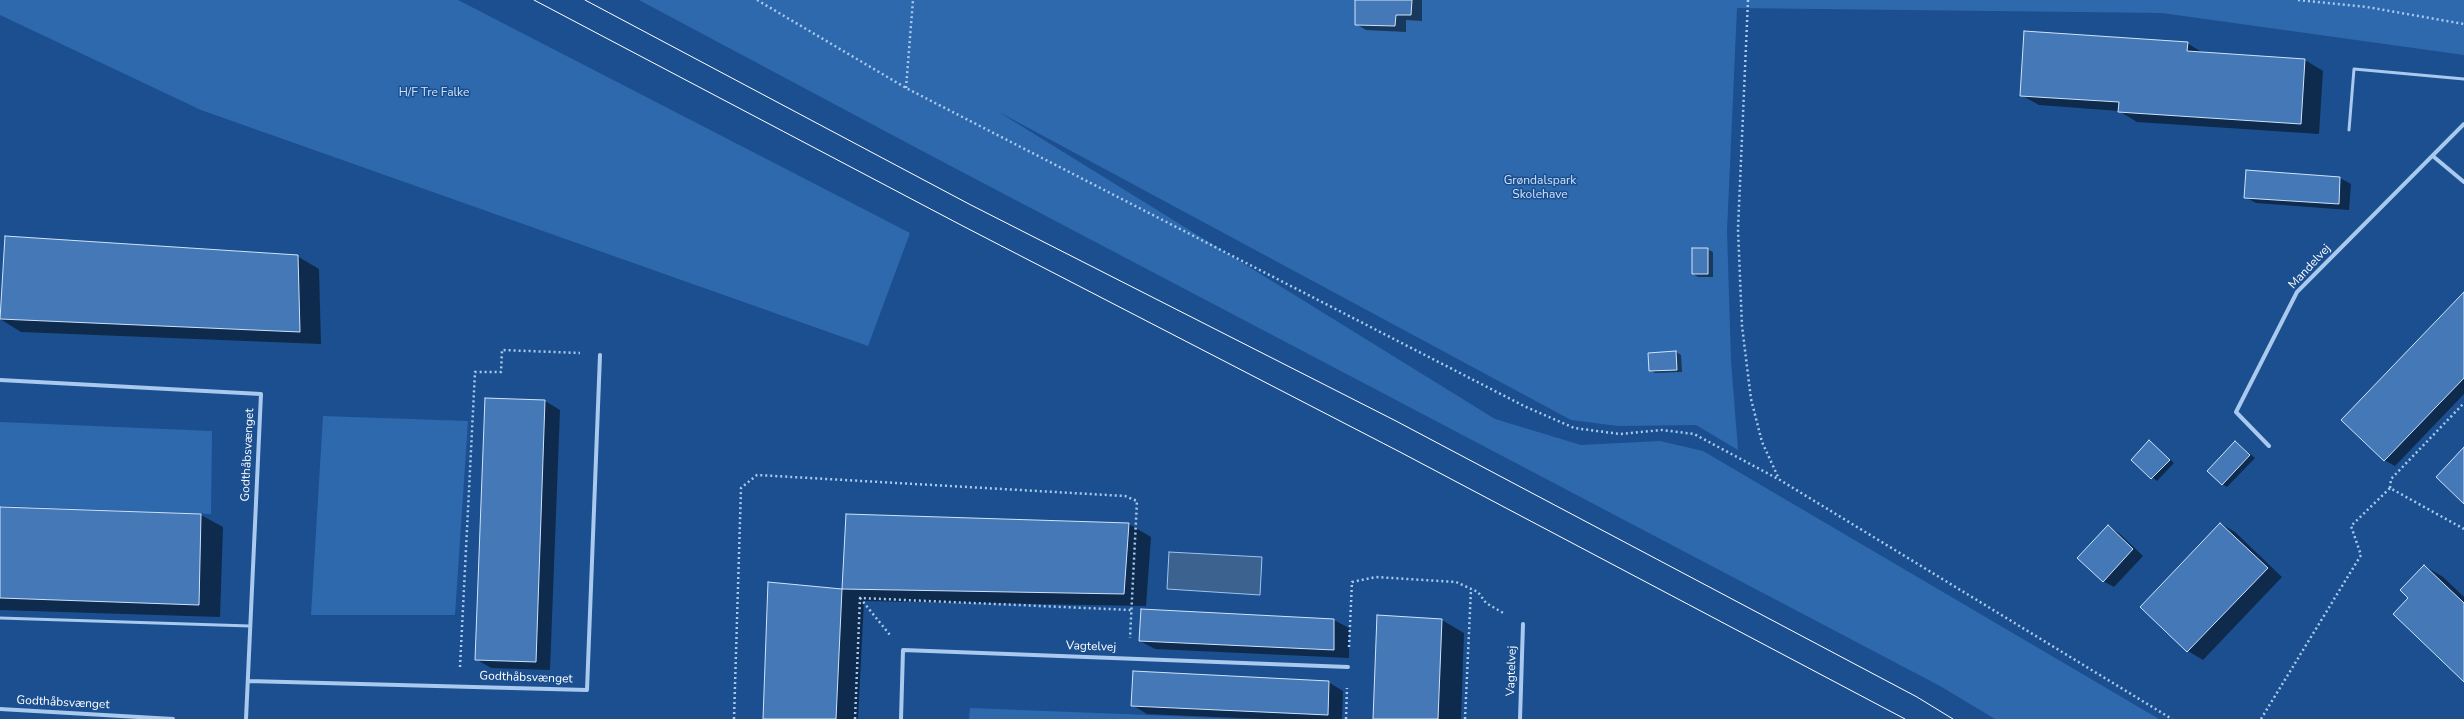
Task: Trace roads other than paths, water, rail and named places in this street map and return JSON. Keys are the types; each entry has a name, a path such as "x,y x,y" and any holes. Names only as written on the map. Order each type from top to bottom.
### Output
{"street":[{"name":"Mandelvej","path":"2270,446 2236,412 2297,292 2434,157 2464,124"},
{"path":"2434,157 2464,182"},
{"name":"Godthåbsvænget","path":"248,681 587,690 600,354"},
{"name":"Godthåbsvænget","path":"0,380 261,394 246,719"},
{"name":"Vagtelvej","path":"1520,719 1523,624"},
{"name":"Vagtelvej","path":"901,719 903,650 1348,667"},
{"name":"Godthåbsvænget","path":"0,709 173,719"}],"lane":[{"path":"2349,130 2354,69 2464,78"},
{"path":"0,618 250,626"}],"tram line":[{"path":"534,0 959,224 1400,452 1905,719"},
{"path":"585,0 969,204 1396,421 1917,697 1953,719"}],"park label":[{"name":"H/F Tre Falke","path":"434,93"},
{"name":"Grøndalspark Skolehave","path":"1540,188"}]}
